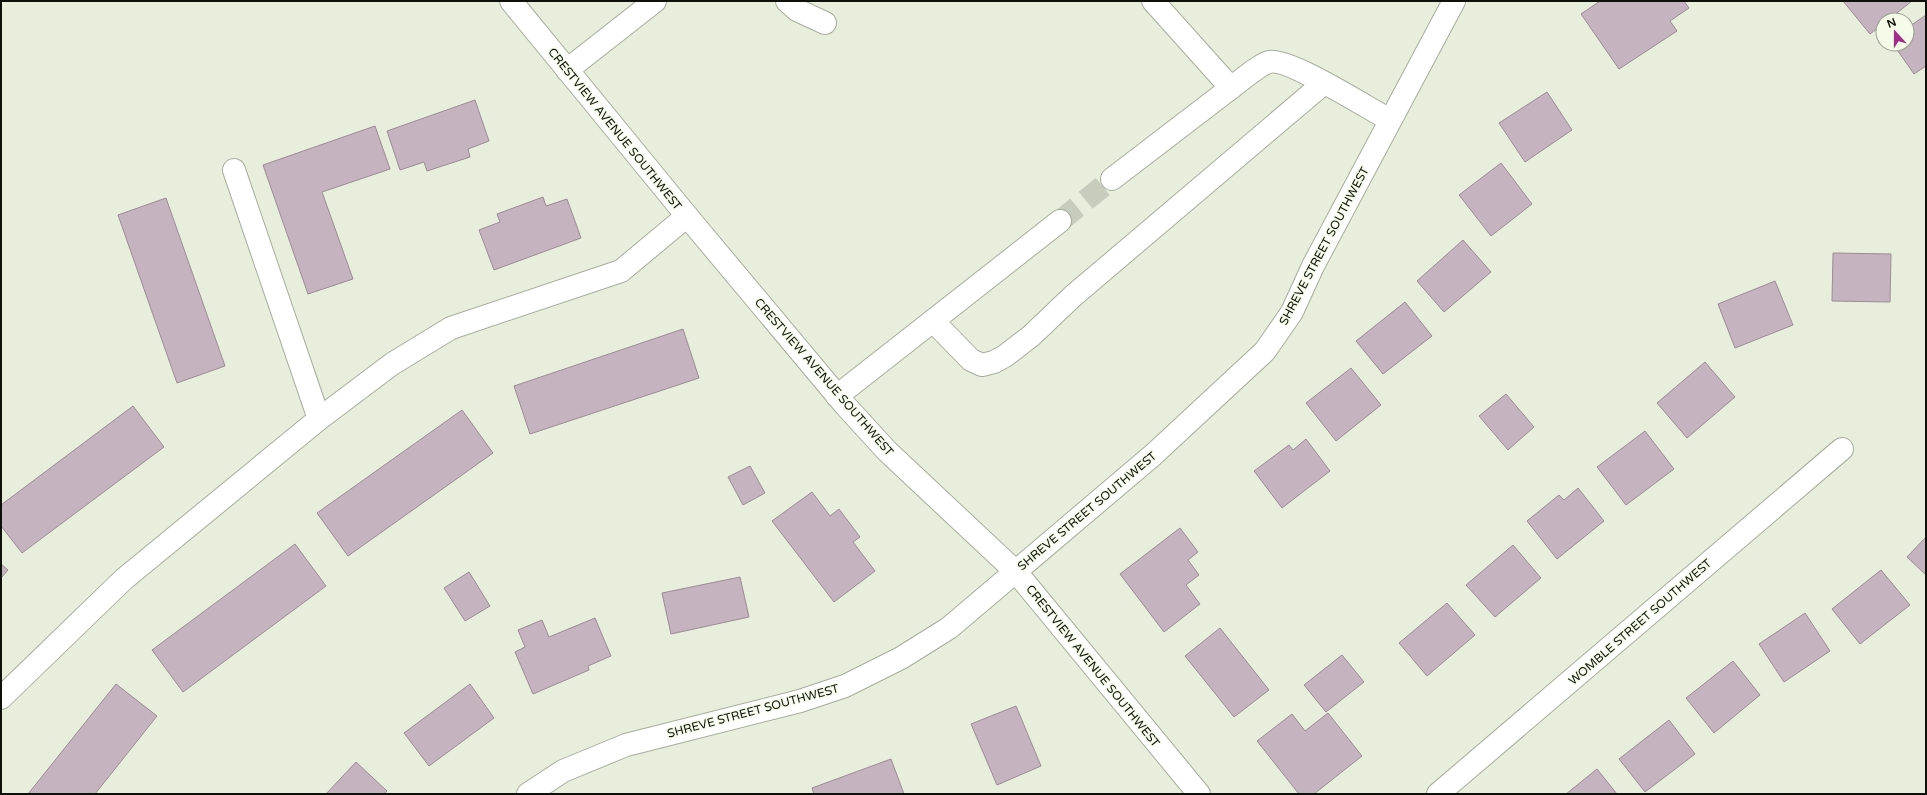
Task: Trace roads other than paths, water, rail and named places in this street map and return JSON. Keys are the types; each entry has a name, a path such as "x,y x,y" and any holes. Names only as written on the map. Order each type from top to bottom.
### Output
{"street":[{"name":"CRESTVIEW AVENUE SOUTHWEST","path":"511,1 686,216 837,396 887,451 1016,572 1199,794"},
{"path":"567,70 655,1"},
{"path":"787,1 797,10 825,23"},
{"path":"1153,1 1232,88"},
{"name":"SHREVE STREET SOUTHWEST","path":"528,794 563,771 626,745 800,701 845,686 901,658 948,628 1153,455 1265,351 1292,312 1313,266 1454,1"},
{"path":"1112,179 1232,88 1269,62 1282,62 1324,83 1390,120"},
{"path":"933,321 971,360 982,365 994,362 1005,356 1031,336 1073,296 1324,83"},
{"path":"234,170 319,419"},
{"path":"1,698 124,579 319,419 392,364 451,328 620,271 686,216"},
{"path":"837,396 1060,221"},
{"name":"WOMBLE STREET SOUTHWEST","path":"1438,794 1842,449"}],"tunnel":[{"path":"1060,221 1112,179"}]}
